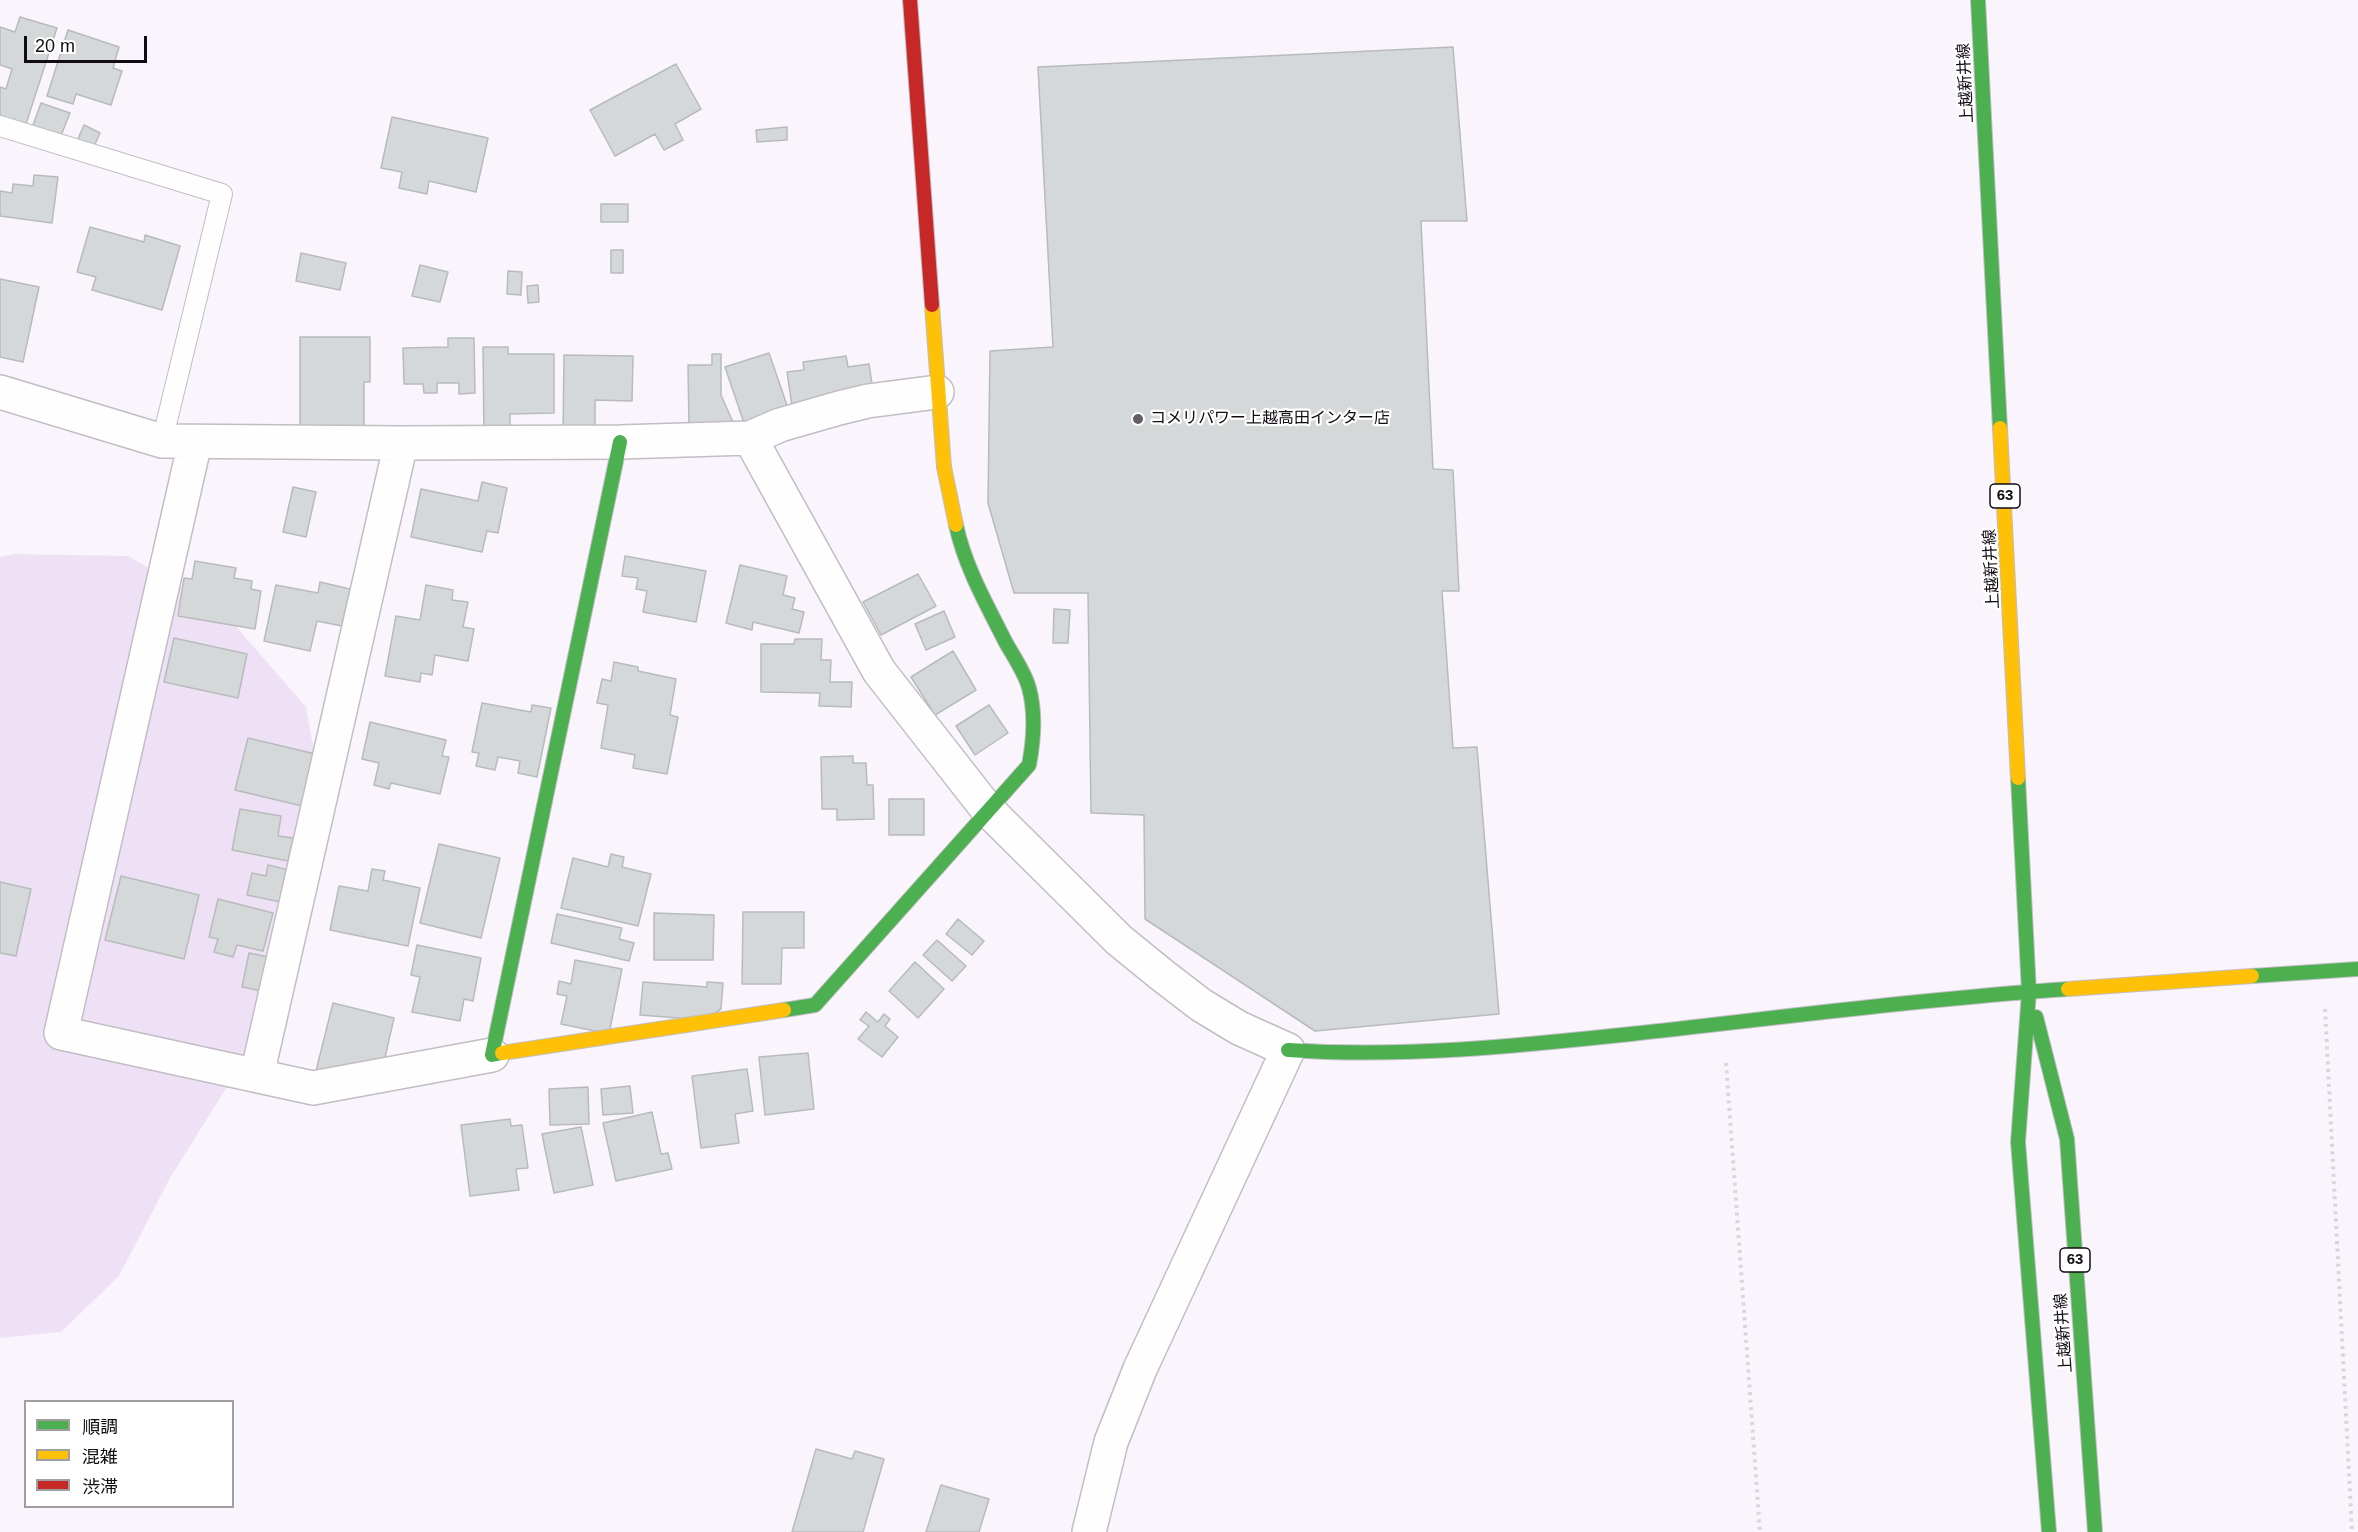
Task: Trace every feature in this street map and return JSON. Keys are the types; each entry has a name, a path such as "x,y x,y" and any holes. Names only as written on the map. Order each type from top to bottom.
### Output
{"street":[{"path":"195,442 61,1033 313,1088 492,1055 815,1005 987,809 1029,765 1034,738 1033,708 1028,685 975,582 960,542 944,467 910,0"},
{"name":"上越新井線","path":"1978,0 2029,992 2018,1142 2049,1532"},
{"path":"0,392 162,441 402,443 620,442 750,438 780,425 839,408 868,401 937,392"},
{"path":"750,438 879,671 987,809 1119,940 1169,981 1201,1005 1239,1028 1288,1050 1349,1054 1408,1053 1572,1040 2029,992 2358,969"},
{"path":"492,1055 620,442"},
{"path":"257,1075 402,443"},
{"name":"上越新井線","path":"2029,992 2067,1139 2095,1532"},
{"path":"1089,1532 1111,1442 1140,1370 1288,1050"}],"lane":[{"path":"0,126 222,194 162,441"}],"path":[{"path":"2323,972 2352,1532"},
{"path":"1723,1023 1760,1532"}],"shaded area":[{"path":"14,554 128,556 220,608 306,707 321,790 250,1050 170,1178 119,1276 61,1332 0,1338 0,557"}],"building":[{"path":"20,17 57,28 25,127 0,120 0,87 6,89 12,69 0,65 0,27 15,32"},
{"path":"68,30 119,47 113,68 122,71 111,105 76,94 73,104 47,96"},
{"path":"1453,47 1467,221 1421,221 1433,469 1453,470 1459,591 1442,591 1453,748 1477,747 1499,1014 1315,1031 1145,919 1144,815 1091,813 1088,593 1014,593 988,503 990,351 1053,347 1038,67"},
{"path":"676,64 701,109 675,124 683,140 664,150 655,134 615,156 590,110"},
{"path":"41,103 70,113 60,138 32,128"},
{"path":"392,117 488,138 476,192 429,181 427,194 399,188 402,172 381,168"},
{"path":"84,125 100,133 93,149 77,141"},
{"path":"787,127 787,140 757,142 756,130"},
{"path":"34,175 58,177 52,223 0,216 0,191 12,193 13,184 33,186"},
{"path":"601,204 628,204 628,222 601,222"},
{"path":"90,227 144,242 145,235 180,246 162,310 92,290 96,277 77,272"},
{"path":"611,250 623,250 623,273 611,273"},
{"path":"301,253 346,263 340,290 296,281"},
{"path":"420,265 448,272 440,302 412,296"},
{"path":"508,271 522,272 521,295 507,294"},
{"path":"0,279 39,287 23,362 0,357"},
{"path":"538,285 539,302 528,303 527,286"},
{"path":"300,337 370,337 370,382 364,382 364,429 300,430"},
{"path":"448,338 474,338 475,393 459,394 459,383 437,383 437,393 424,393 423,384 404,384 403,348 448,347"},
{"path":"483,347 508,347 508,354 554,354 554,413 510,414 510,438 484,438"},
{"path":"769,353 790,414 746,429 725,367"},
{"path":"712,354 721,354 721,395 736,429 689,429 688,365 712,365"},
{"path":"564,355 633,356 632,401 595,400 595,436 563,436"},
{"path":"846,356 848,367 869,364 874,397 792,406 787,372 804,370 803,362"},
{"path":"482,482 507,488 498,533 487,531 482,552 411,537 421,489 478,501"},
{"path":"293,487 316,492 306,537 283,532"},
{"path":"625,556 706,571 696,622 643,612 647,591 636,589 638,578 622,576"},
{"path":"195,561 236,568 234,578 252,581 251,589 261,591 255,629 178,616 184,578 192,579"},
{"path":"740,565 787,576 783,595 795,598 792,609 804,612 799,633 753,622 752,630 726,623"},
{"path":"918,574 936,606 881,635 863,602"},
{"path":"320,582 350,589 342,626 317,621 310,651 264,641 276,585 318,593"},
{"path":"426,585 453,590 452,600 468,602 463,627 474,629 468,661 435,655 432,675 421,673 420,682 385,676 396,616 420,620"},
{"path":"1054,609 1070,610 1068,643 1053,643"},
{"path":"944,611 955,637 926,650 915,624"},
{"path":"174,638 247,654 238,698 164,682"},
{"path":"795,639 822,639 821,660 831,660 830,682 852,682 851,707 819,706 820,693 761,692 761,644 794,644"},
{"path":"953,651 976,690 935,715 911,677"},
{"path":"614,662 638,667 638,671 676,679 670,715 678,717 667,774 633,768 635,755 601,748 608,705 597,703 602,679 611,681"},
{"path":"482,703 531,712 532,705 551,708 537,777 518,773 520,761 498,757 495,770 476,766 479,753 472,752"},
{"path":"989,705 1008,733 975,755 956,726"},
{"path":"370,722 446,740 442,756 449,757 440,794 391,783 389,789 374,785 379,763 362,759"},
{"path":"248,738 324,756 302,806 235,790"},
{"path":"853,756 853,763 866,763 867,785 873,785 874,819 837,820 837,809 822,809 821,757"},
{"path":"889,799 924,799 924,835 889,835"},
{"path":"240,809 281,816 278,836 293,838 288,861 232,850"},
{"path":"439,844 500,858 481,938 420,923"},
{"path":"611,854 624,857 622,867 651,874 638,926 561,908 573,858 608,867"},
{"path":"268,865 297,872 290,904 247,895 252,873 266,876"},
{"path":"372,869 385,871 383,880 420,888 408,946 330,930 339,886 368,891"},
{"path":"121,876 199,895 184,959 105,940"},
{"path":"0,882 31,889 16,956 0,953"},
{"path":"218,899 273,913 263,951 237,945 233,957 214,952 218,939 209,937"},
{"path":"743,912 804,912 804,948 782,948 781,984 742,984"},
{"path":"654,913 714,915 713,960 654,960"},
{"path":"557,914 622,928 619,939 634,943 629,961 551,943"},
{"path":"958,919 984,941 972,955 946,934"},
{"path":"937,940 966,966 952,981 923,955"},
{"path":"417,945 481,958 473,1001 464,999 460,1021 412,1012 420,977 411,975"},
{"path":"249,953 279,959 272,993 242,987"},
{"path":"575,960 622,969 609,1034 561,1024 567,996 557,994 559,981 571,984"},
{"path":"915,962 944,989 918,1018 889,991"},
{"path":"643,982 707,987 707,982 723,983 721,1009 704,1020 640,1015"},
{"path":"333,1003 394,1018 381,1075 316,1071"},
{"path":"866,1012 878,1022 884,1014 890,1019 885,1026 898,1037 882,1057 858,1039 869,1026 860,1020"},
{"path":"808,1053 814,1109 765,1115 759,1057"},
{"path":"747,1069 753,1111 735,1114 739,1143 701,1148 692,1076"},
{"path":"630,1086 633,1113 603,1115 601,1089"},
{"path":"588,1087 589,1124 550,1125 549,1089"},
{"path":"652,1112 661,1154 668,1153 672,1169 616,1181 603,1123"},
{"path":"510,1119 511,1126 522,1125 528,1168 516,1169 519,1190 470,1196 461,1125"},
{"path":"581,1127 593,1185 554,1193 542,1134"},
{"path":"816,1449 852,1459 855,1451 884,1459 863,1532 792,1532"},
{"path":"941,1485 989,1499 979,1532 926,1532"}],"traffic: fast":[{"path":"1978,0 2000,428"},
{"path":"502,1053 492,1055 620,442"},
{"path":"784,1010 815,1005 1029,765 1034,726 1029,688 977,586 956,525"},
{"path":"2018,778 2029,992 2018,1142 2049,1532"},
{"path":"2252,976 2358,969"},
{"path":"1288,1050 1374,1053 1460,1050 1631,1034 1904,1003 2068,989"},
{"path":"2036,1017 2067,1139 2095,1532"}],"traffic: slow":[{"path":"932,305 944,467 956,525"},
{"path":"2000,428 2018,778"},
{"path":"2068,989 2252,976"},
{"path":"502,1053 784,1010"}],"traffic: jam":[{"path":"910,0 932,305"}],"place":[{"name":"コメリパワー上越高田インター店","path":"1138,419"}]}
